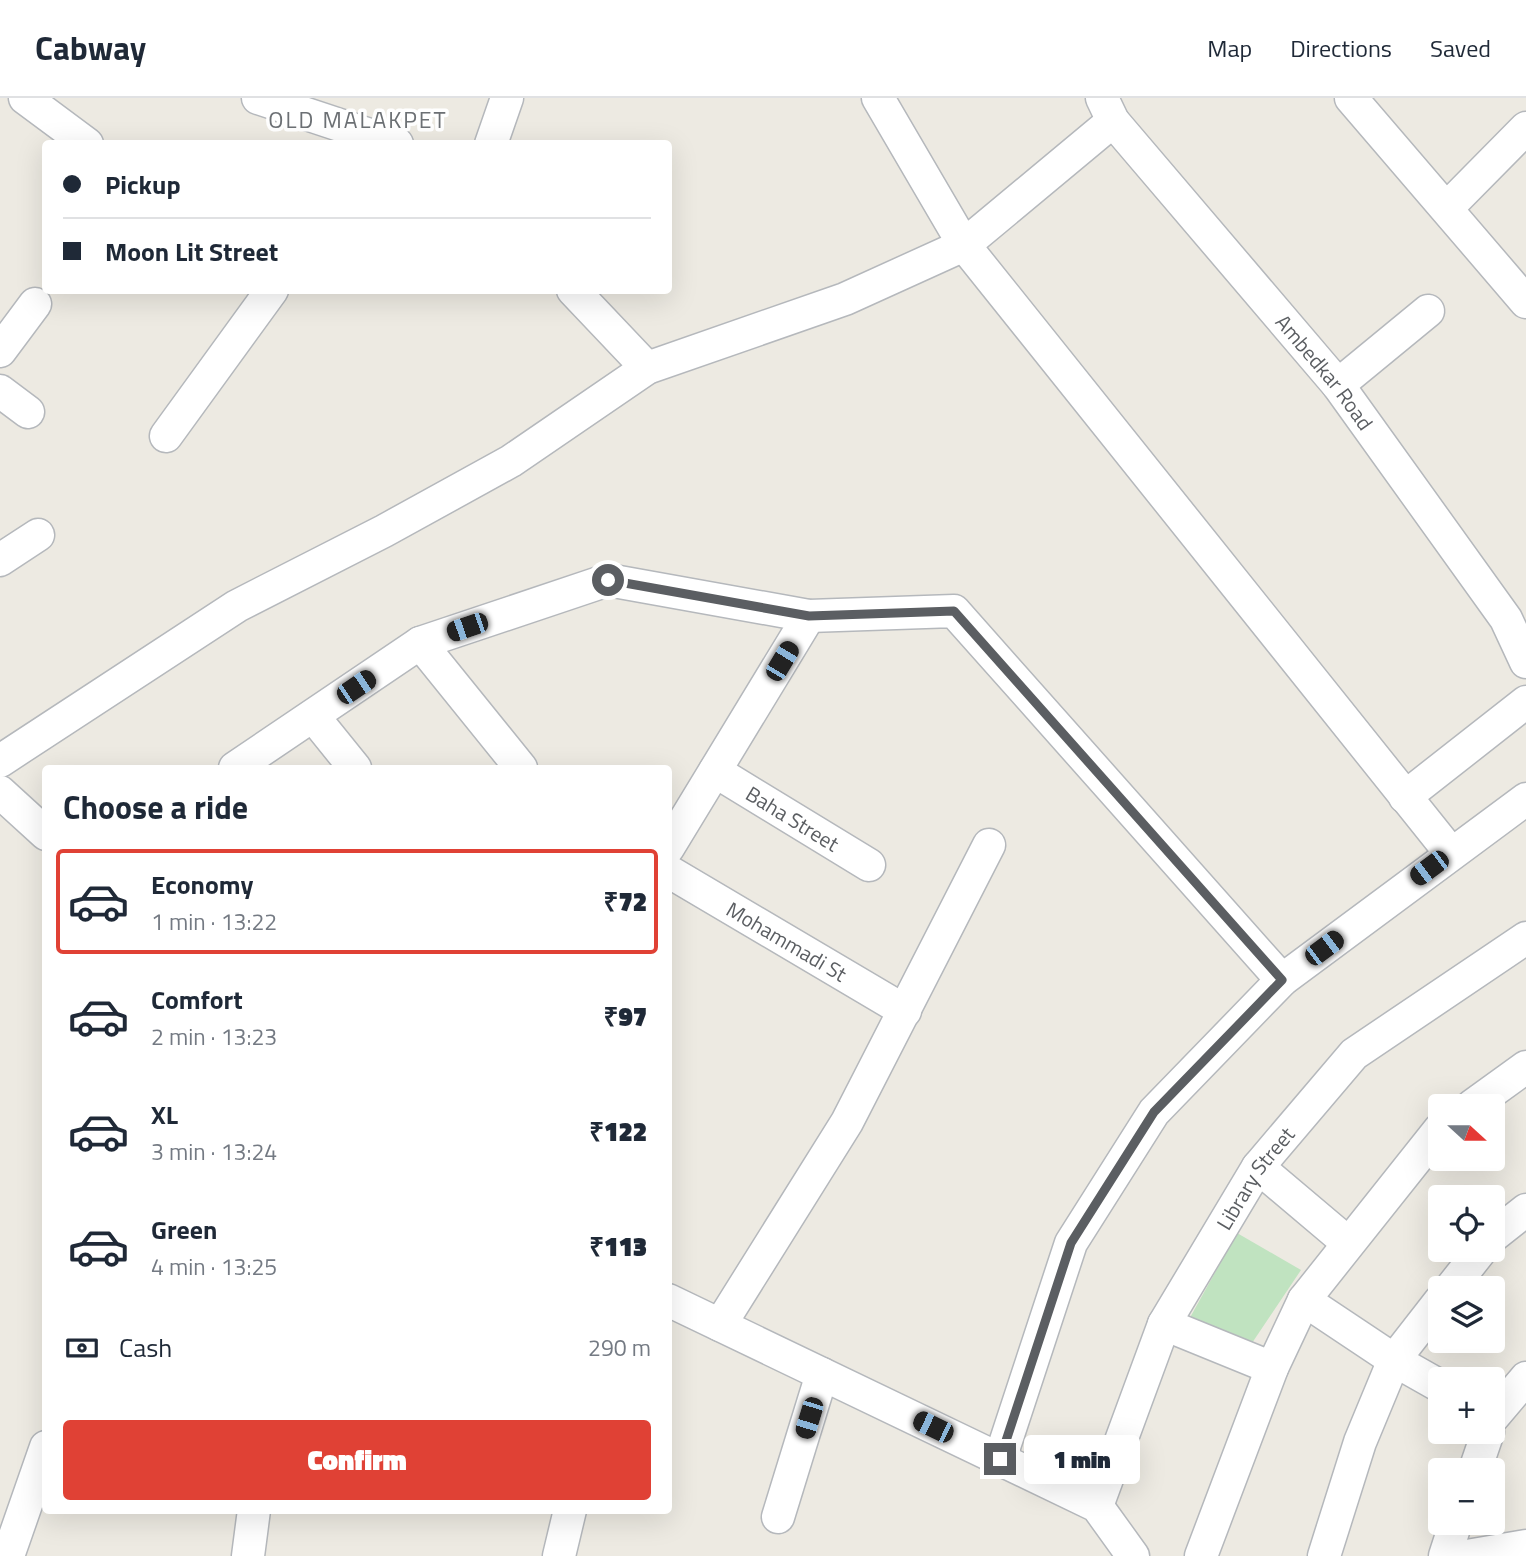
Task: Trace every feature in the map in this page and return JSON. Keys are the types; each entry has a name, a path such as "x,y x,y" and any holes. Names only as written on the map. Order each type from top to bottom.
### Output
{"street":[{"path":"25,98 82,140"},
{"path":"258,98 385,140"},
{"path":"492,140 507,98"},
{"path":"878,98 964,245 1450,852"},
{"path":"1351,98 1448,207 1526,302"},
{"path":"0,761 237,606 384,531 511,461 647,368 845,299 964,245 1107,109"},
{"name":"Ambedkar Road","path":"1107,109 1338,386 1516,614 1526,662"},
{"path":"1448,207 1526,128"},
{"path":"166,436 269,294"},
{"path":"577,294 647,368"},
{"path":"0,351 35,304"},
{"path":"1338,386 1428,311"},
{"path":"0,391 28,412"},
{"path":"0,560 38,536"},
{"path":"240,765 420,643 608,580 809,616 954,611 1282,980"},
{"path":"672,842 809,616"},
{"path":"420,643 519,765"},
{"path":"1405,797 1526,702"},
{"path":"313,716 353,765"},
{"name":"Baha Street","path":"715,772 869,865"},
{"path":"0,792 42,830"},
{"path":"1000,1459 1071,1243 1154,1112 1282,980 1450,852 1526,799"},
{"path":"720,1325 847,1122 989,845"},
{"name":"Mohammadi St","path":"672,873 905,1011"},
{"name":"Library Street","path":"1097,1506 1164,1324 1258,1167 1354,1054 1526,937"},
{"path":"1489,1094 1526,1067"},
{"path":"1201,1556 1272,1367 1304,1300 1428,1144"},
{"path":"1258,1167 1348,1243"},
{"path":"1505,1226 1526,1209"},
{"path":"1460,1276 1472,1262"},
{"path":"1304,1300 1394,1360 1428,1379"},
{"path":"672,1302 1097,1506 1133,1556"},
{"path":"1324,1556 1360,1442 1394,1360 1428,1316"},
{"path":"1164,1324 1272,1367"},
{"path":"778,1517 822,1374"},
{"path":"1505,1402 1526,1378"},
{"path":"8,1556 42,1458"},
{"path":"248,1556 253,1514"},
{"path":"559,1556 569,1514"},
{"path":"1445,1556 1452,1535"},
{"path":"1467,1556 1526,1546"}],"green space":[{"path":"1237,1233 1301,1270 1250,1346 1187,1323"}],"district":[{"name":"OLD MALAKPET","path":"358,119"}],"route":[{"path":"608,580 809,616 954,611 1282,980 1154,1112 1071,1243 1000,1459"}]}
